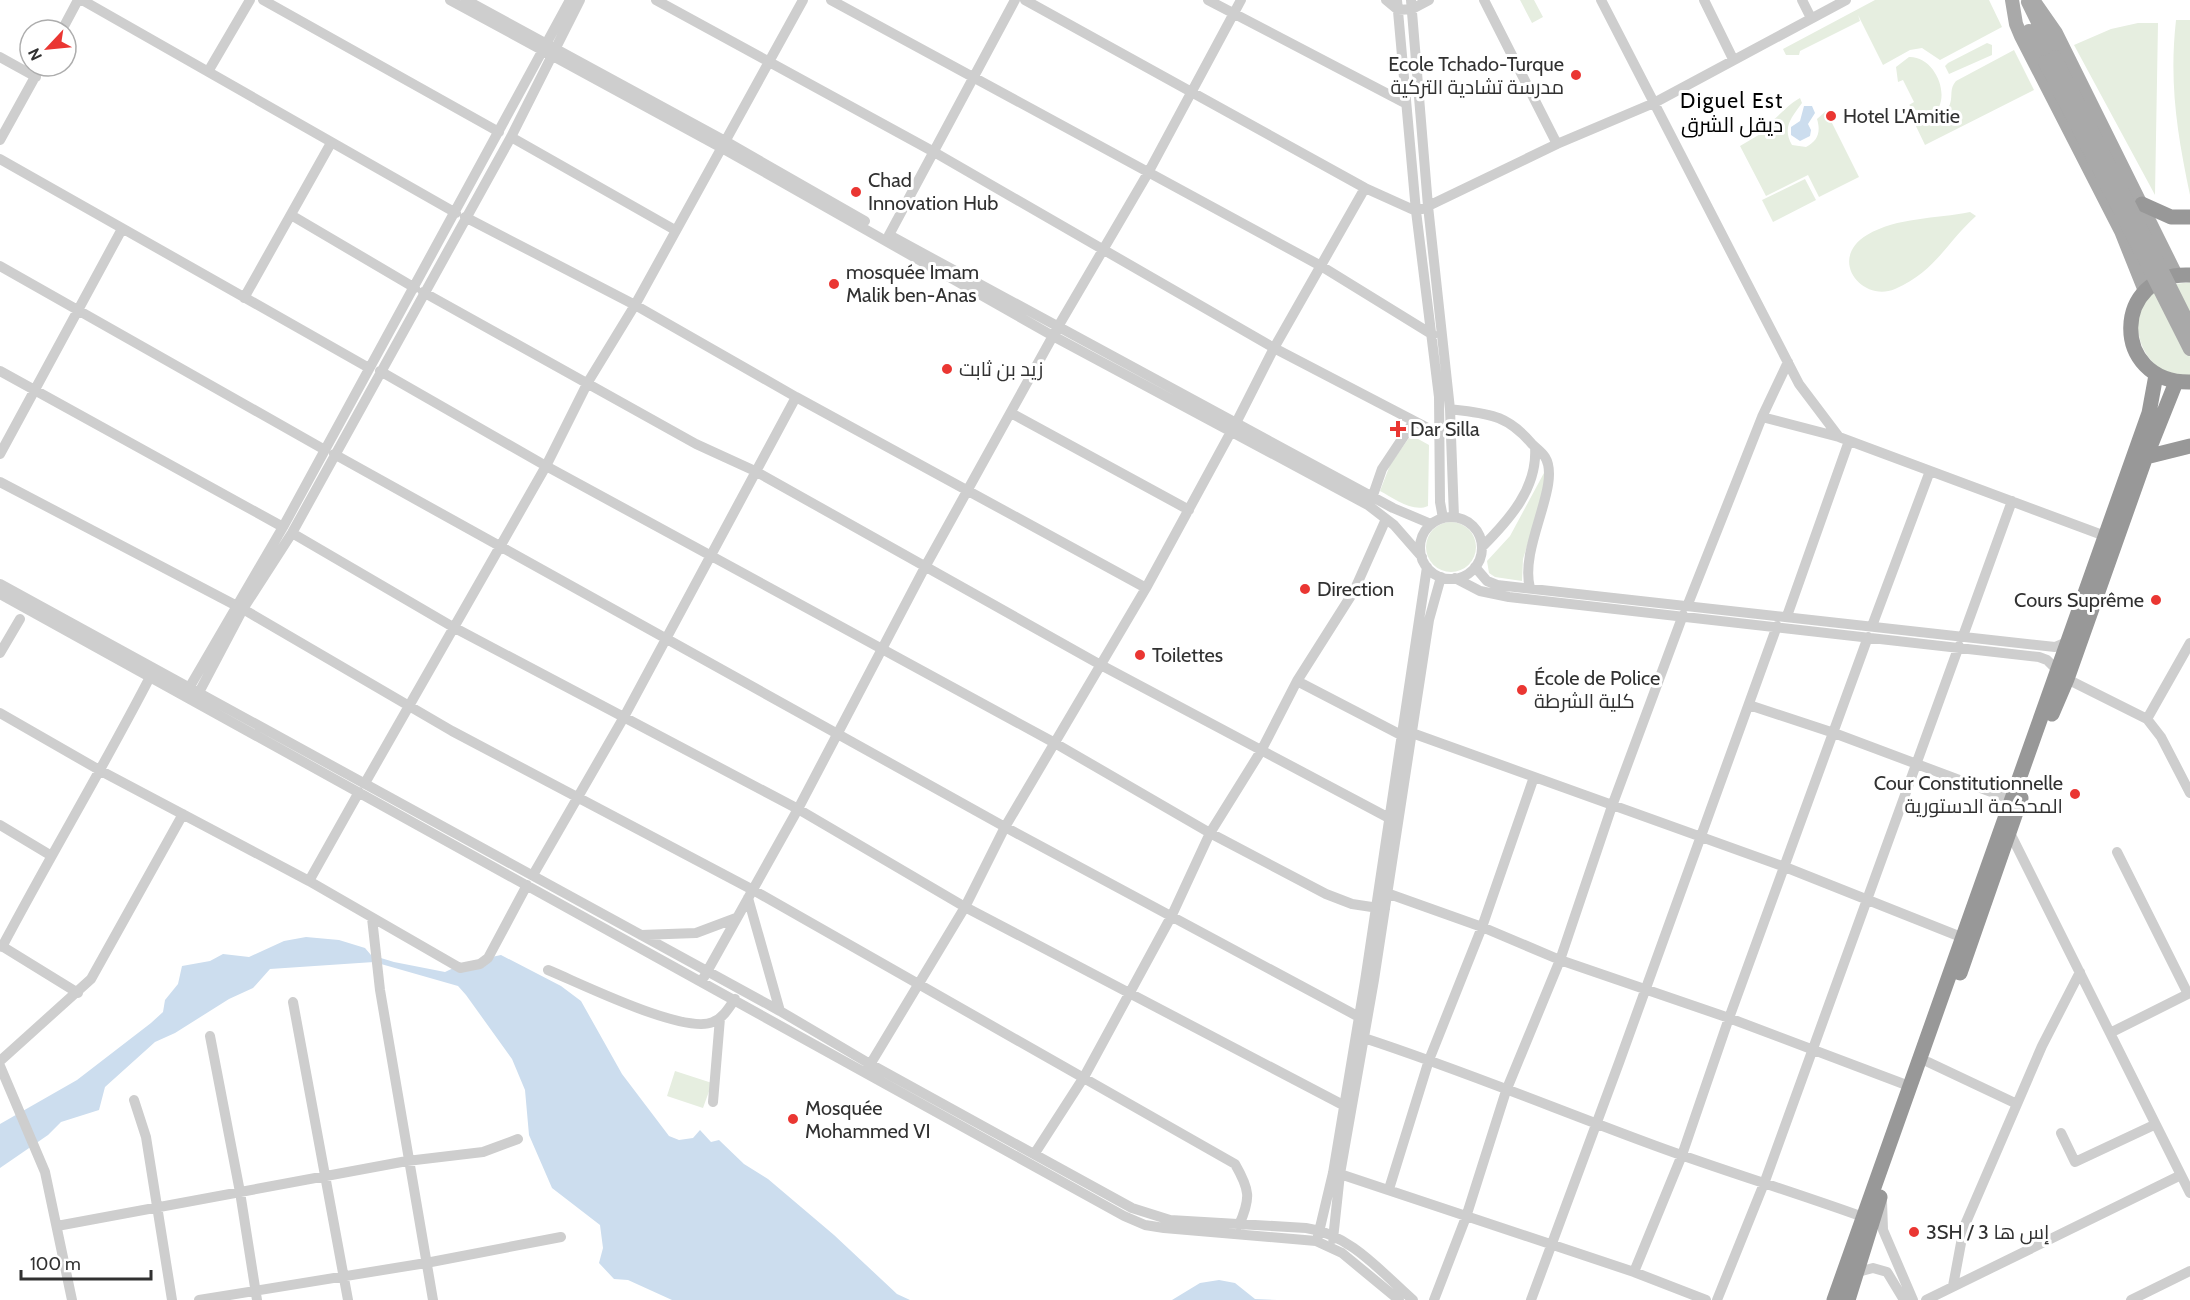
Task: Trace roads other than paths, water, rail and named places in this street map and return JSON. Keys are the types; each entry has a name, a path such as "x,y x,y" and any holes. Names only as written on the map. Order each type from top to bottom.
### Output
{"highway":[{"path":"2142,204 2171,217 2190,217"},
{"path":"1848,1300 1881,1193 2010,833 2063,675 2146,457 2183,382 2156,375 2137,355 2130,329 2134,309 2145,291 2159,281 2183,275"},
{"path":"1834,1300 2010,799 2063,675 2069,640 2149,413 2156,375"},
{"path":"2146,457 2190,446"}],"main road":[{"path":"2013,0 2050,59 2190,327"},
{"path":"2013,0 2016,24 2021,36 2121,231 2145,291"},
{"path":"2027,0 2050,59 2190,349"},
{"path":"2033,0 2056,33 2142,204 2183,275"}],"street":[{"path":"69,18 80,0 208,70 331,143 461,215 635,305 796,397 1146,588"},
{"path":"208,70 250,0"},
{"path":"262,0 499,132"},
{"path":"450,0 548,50 1059,325 1234,426 1368,505 1386,519 1441,577 1455,578 1468,586 1495,595 1777,627 2055,647 2069,640"},
{"path":"466,0 548,50"},
{"path":"191,694 239,607 288,530 461,215 511,137 570,0"},
{"path":"461,215 499,132 580,0"},
{"path":"656,0 934,152 1275,348 1441,435"},
{"path":"309,881 410,706 498,546 546,466 588,382 635,305 803,0"},
{"path":"831,0 1321,266 1433,335"},
{"path":"889,235 1015,0"},
{"path":"1025,0 1189,93 1365,188 1416,211 1557,144 1653,103 1846,0"},
{"path":"1208,0 1406,103"},
{"path":"701,982 798,810 925,567 1059,325 1148,173 1241,0"},
{"path":"1429,0 1412,4 1393,2 1406,103 1416,211 1433,335 1441,435 1440,502 1449,518"},
{"path":"1484,0 1557,144"},
{"path":"1601,0 1788,362 1812,404 1844,439"},
{"path":"1704,0 1733,59"},
{"path":"1802,0 1810,18"},
{"path":"1412,4 1428,206 1450,410 1449,518"},
{"path":"0,57 18,67"},
{"path":"0,140 35,78"},
{"path":"511,137 675,230"},
{"path":"244,298 331,143"},
{"path":"724,145 1053,336 1373,495 1394,508 1431,524"},
{"path":"0,159 546,466 1053,742 1210,833 1326,894 1352,904 1380,908"},
{"path":"868,1068 965,907 1005,826 1053,742 1146,588 1275,348 1365,188"},
{"path":"291,215 419,290 696,444 755,471 1099,664 1389,818"},
{"path":"0,454 33,389 122,229"},
{"path":"0,266 498,546 839,732 1005,826 1359,1017"},
{"path":"1688,604 1762,417 1788,362"},
{"path":"0,371 288,530 453,627 798,810 965,907 1343,1105"},
{"path":"0,713 101,771 309,881 460,968 466,969 480,964 488,958 576,798 624,717 796,397"},
{"path":"1450,410 1498,416 1518,428 1545,458 1549,479 1529,550 1526,568 1530,588"},
{"path":"1011,413 1189,510"},
{"path":"1762,417 1844,439 2105,536"},
{"path":"1373,495 1382,469 1414,421"},
{"path":"1787,616 1844,439"},
{"path":"1455,578 1475,567 1482,547 1504,525 1529,485 1536,463 1535,447"},
{"path":"1634,1272 1682,1155 1729,1018 1930,471"},
{"path":"0,482 239,607 410,706 576,798 920,984 1235,1164 1249,1191 1247,1207 1239,1225"},
{"path":"1717,1300 1766,1181 1814,1051 2012,501"},
{"path":"1318,1236 1333,1173 1343,1105 1383,892 1407,734 1425,562 1422,539 1431,524 1449,518 1462,519 1476,530 1482,547"},
{"path":"1035,1153 1084,1077 1128,992 1172,915 1210,833 1261,752 1297,681 1354,591 1386,519"},
{"path":"1475,567 1487,581 1497,585 1787,616 1870,632"},
{"path":"1383,892 1389,818 1429,620 1441,577"},
{"path":"0,584 191,694 553,893 701,982 1035,1153 1150,1216 1318,1236 1399,1300"},
{"path":"0,594 150,677 191,694"},
{"path":"1434,1300 1466,1217 1506,1091 1560,960 1612,806 1683,615"},
{"path":"0,653 20,619"},
{"path":"1531,1300 1595,1124 1647,992 1777,627"},
{"path":"1961,641 2047,660 2063,675 2148,719 2161,737 2190,793"},
{"path":"2148,719 2190,643"},
{"path":"78,993 1,946 50,855 101,771 150,677"},
{"path":"1297,681 1407,734 1785,867 1961,937"},
{"path":"1749,705 1918,763 2010,799"},
{"path":"1389,1189 1429,1060 1482,927 1534,777"},
{"path":"0,1061 91,979 183,814"},
{"path":"0,825 50,855"},
{"path":"2010,833 2190,1193"},
{"path":"2110,1033 2189,993 2116,852"},
{"path":"1383,892 1482,927 1560,960 1647,992 1729,1018 1910,1086"},
{"path":"553,893 640,935 780,1011 868,1068 1124,1216 1145,1225 1333,1235 1356,1251 1413,1300"},
{"path":"751,894 780,1011"},
{"path":"1333,1248 1340,1174 1364,1038 1380,908"},
{"path":"372,918 407,1161 433,1300"},
{"path":"640,935 696,933 736,918"},
{"path":"548,970 626,1004 681,1022 706,1024 720,1018 735,999"},
{"path":"1953,1286 1964,1227 2042,1046 2080,972"},
{"path":"293,1002 348,1300"},
{"path":"713,1102 720,1018"},
{"path":"210,1036 240,1192 256,1296"},
{"path":"1364,1038 1429,1060 1595,1124 1682,1155 1766,1181 1863,1217"},
{"path":"1928,1062 2017,1104"},
{"path":"0,1066 45,1172 72,1300"},
{"path":"134,1100 146,1137 172,1300"},
{"path":"2061,1132 2075,1162 2154,1125"},
{"path":"57,1226 407,1161 483,1152 518,1139"},
{"path":"1340,1174 1634,1272 1706,1300"},
{"path":"1926,1300 2181,1174"},
{"path":"1881,1193 1883,1230 1913,1300"},
{"path":"199,1300 256,1296 344,1277 561,1237"},
{"path":"1858,1272 1874,1268 1887,1272 1904,1300"},
{"path":"2137,1299 2190,1271"}],"water":[{"path":"1804,106 1812,106 1815,113 1808,124 1811,130 1810,136 1800,141 1791,135 1791,127 1800,121"},
{"path":"306,937 339,940 365,948 371,955 394,962 445,972 464,963 501,955 561,986 581,1001 622,1074 669,1136 679,1140 693,1138 700,1130 711,1142 719,1140 744,1164 768,1179 834,1235 897,1294 910,1300 672,1300 628,1280 614,1279 599,1263 603,1248 600,1225 552,1188 529,1135 525,1090 512,1059 466,995 458,986 374,962 270,969 253,988 229,999 175,1033 155,1042 105,1087 99,1110 61,1122 48,1135 0,1168 0,1124 77,1080 151,1023 163,1012 165,1000 178,984 182,966 210,961 223,954 249,957 284,941"},
{"path":"1219,1280 1235,1283 1255,1299 1277,1300 1172,1300 1200,1283"}],"place":[{"name":"Ecole Tchado-Turque مدرسة تشادية التركية","path":"1576,75"},
{"name":"Hotel L'Amitie","path":"1831,116"},
{"name":"Chad Innovation Hub","path":"856,192"},
{"name":"mosquée Imam Malik ben-Anas","path":"834,284"},
{"name":"زيد بن ثابت","path":"947,369"},
{"name":"Dar Silla","path":"1398,429"},
{"name":"Direction","path":"1305,589"},
{"name":"Cours Suprême","path":"2156,600"},
{"name":"Toilettes","path":"1140,655"},
{"name":"École de Police كلية الشرطة","path":"1522,690"},
{"name":"Cour Constitutionnelle المحكمة الدستورية","path":"2075,794"},
{"name":"Mosquée Mohammed VI","path":"793,1119"},
{"name":"3SH / 3 إس ها","path":"1914,1232"}],"district":[{"name":"Diguel Est ديقل الشرق","path":"1732,113"}]}
